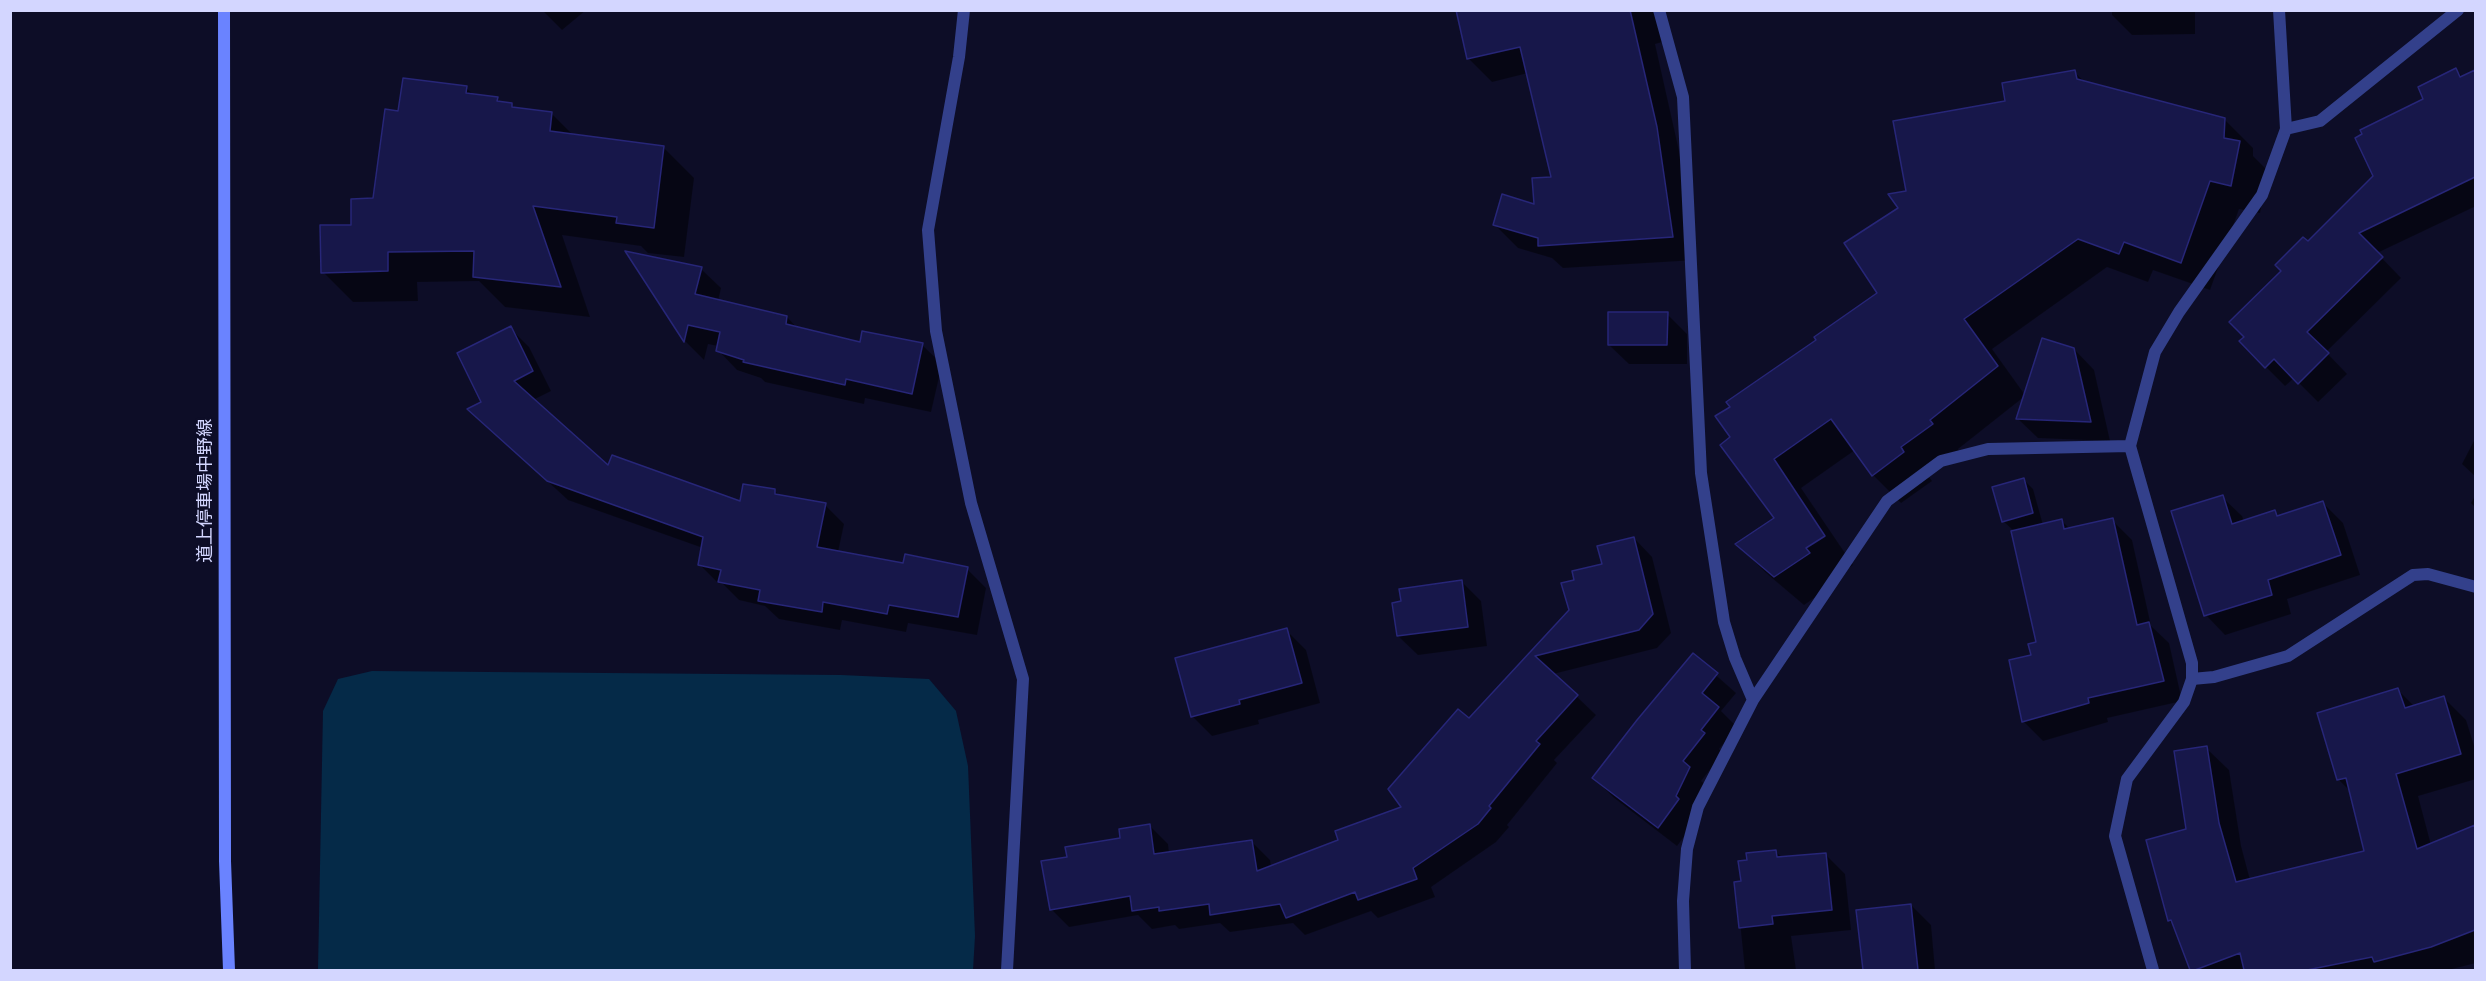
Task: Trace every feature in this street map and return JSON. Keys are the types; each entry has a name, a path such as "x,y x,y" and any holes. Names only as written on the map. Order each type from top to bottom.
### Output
{"main road":[{"name":"道上停車場中野線","path":"224,10 225,861 229,970"}],"street":[{"path":"964,10 959,57 928,231 936,331 971,504 1023,679 1007,970"},
{"path":"1659,10 1683,97 1701,473 1724,622 1735,658 1753,700"},
{"path":"2153,970 2115,836 2127,779 2184,702 2192,679 2192,663 2130,446 2155,352 2179,312 2262,195 2286,129 2279,10"},
{"path":"2286,129 2320,121 2458,10"},
{"path":"1685,970 1683,901 1687,849 1698,807 1753,700 1887,501 1941,462 1988,449 2130,446"},
{"path":"2192,679 2214,677 2288,656 2413,575 2428,574 2475,587"}],"water":[{"path":"372,671 841,675 929,679 956,711 968,766 975,936 973,970 318,970 323,711 338,679"}],"building":[{"path":"1456,10 1630,10 1657,127 1673,237 1538,246 1538,238 1493,225 1502,194 1534,204 1532,178 1551,177 1520,47 1467,59"},
{"path":"2456,68 2460,77 2475,70 2475,177 2359,233 2383,257 2307,332 2329,353 2298,384 2274,359 2265,368 2239,341 2244,337 2229,322 2281,271 2275,265 2303,237 2308,241 2373,176 2355,138 2362,134 2360,130 2423,99 2418,87"},
{"path":"2075,70 2077,79 2225,118 2224,138 2240,141 2231,186 2210,181 2181,263 2124,242 2119,254 2078,239 1964,319 1998,366 1930,420 1933,424 1901,447 1904,452 1872,476 1831,419 1774,459 1825,536 1806,548 1810,553 1774,577 1735,544 1774,518 1720,445 1730,437 1715,416 1730,407 1726,402 1816,340 1814,337 1877,293 1844,243 1898,208 1888,194 1906,191 1893,121 2005,101 2002,83"},
{"path":"403,78 467,86 466,93 498,97 497,101 512,103 512,107 552,112 550,131 664,146 654,228 616,223 617,217 533,206 561,287 473,277 474,251 388,252 388,271 321,273 320,225 351,225 351,199 373,198 385,109 398,111"},
{"path":"625,251 702,267 695,294 787,316 786,324 860,342 862,331 923,343 912,394 846,379 845,385 743,362 744,360 716,351 720,332 688,325 684,342"},
{"path":"1608,312 1668,312 1667,345 1608,345"},
{"path":"511,326 533,371 514,381 608,465 612,455 740,501 743,484 775,489 775,494 826,503 817,547 903,563 905,554 968,567 958,617 889,605 887,614 823,602 822,612 758,601 760,590 718,582 721,570 698,565 703,537 547,481 467,409 481,402 457,353"},
{"path":"2042,338 2074,348 2091,422 2016,419"},
{"path":"2024,478 2033,513 2002,522 1992,487"},
{"path":"2223,495 2232,524 2275,510 2277,516 2323,501 2341,555 2268,580 2272,595 2204,616 2171,511"},
{"path":"2113,518 2137,625 2149,622 2164,681 2088,698 2089,703 2022,722 2009,660 2031,655 2028,644 2036,642 2011,531 2062,519 2064,529"},
{"path":"1634,537 1653,614 1639,630 1535,656 1578,695 1536,741 1540,744 1489,806 1491,808 1478,824 1413,868 1417,879 1358,900 1355,892 1286,918 1280,904 1210,915 1209,904 1159,911 1159,907 1132,911 1130,896 1050,910 1041,861 1067,857 1065,847 1120,838 1119,829 1150,824 1154,854 1252,840 1257,871 1338,840 1335,831 1401,807 1388,789 1458,709 1469,718 1569,610 1561,583 1574,580 1572,571 1602,564 1597,546"},
{"path":"1462,580 1468,627 1397,636 1392,603 1401,601 1399,589"},
{"path":"1287,628 1302,683 1239,700 1240,704 1191,717 1175,658"},
{"path":"1693,653 1718,673 1702,693 1719,707 1701,730 1705,733 1683,761 1690,767 1676,796 1679,799 1658,828 1592,778"},
{"path":"2398,688 2405,708 2444,696 2461,754 2396,774 2417,849 2475,825 2475,930 2431,947 2374,962 2372,957 2307,970 2244,970 2240,953 2190,970 2171,920 2168,921 2146,840 2186,829 2174,751 2207,746 2219,823 2236,882 2364,851 2346,778 2337,780 2317,713"},
{"path":"1776,850 1777,857 1826,853 1832,910 1772,916 1773,924 1739,928 1734,882 1741,881 1738,861 1747,860 1746,853"},
{"path":"1911,904 1918,970 1863,970 1856,910"}]}
